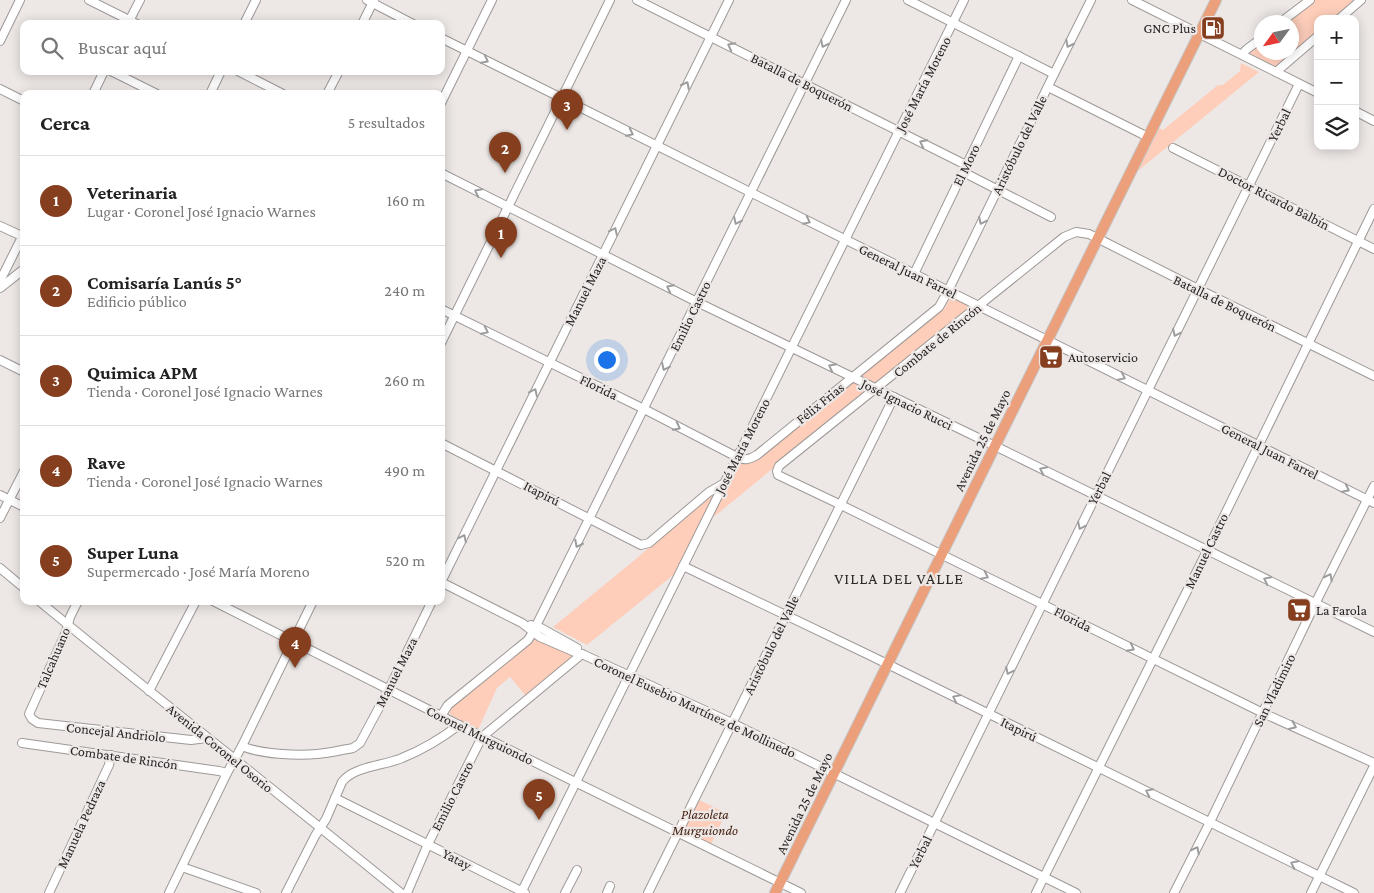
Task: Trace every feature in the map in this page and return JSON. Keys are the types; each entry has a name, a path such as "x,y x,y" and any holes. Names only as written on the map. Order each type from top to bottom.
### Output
{"main road":[{"name":"Avenida 25 de Mayo","path":"775,893 994,446 1216,0"}],"street":[{"path":"0,41 20,0"},
{"path":"89,0 126,20"},
{"path":"133,20 140,0"},
{"path":"246,20 256,0"},
{"path":"445,95 492,0"},
{"path":"445,335 610,0"},
{"name":"Batalla de Boquerón","path":"637,0 899,131 965,168 998,190 1051,217"},
{"name":"Manuel Maza","path":"445,574 729,0"},
{"name":"Emilio Castro","path":"535,629 846,0"},
{"path":"908,0 1054,74"},
{"name":"José María Moreno","path":"522,892 964,0"},
{"name":"Aristóbulo del Valle","path":"948,291 1091,0"},
{"path":"1132,0 1314,91"},
{"path":"1290,15 1310,0"},
{"path":"1344,15 1361,0"},
{"path":"364,20 371,1 406,20"},
{"path":"1276,72 1314,39"},
{"name":"General Juan Farrel","path":"445,40 1371,502"},
{"path":"1242,54 1254,44"},
{"name":"El Moro","path":"914,274 1019,56"},
{"path":"95,90 102,75"},
{"path":"119,75 149,90"},
{"path":"212,90 219,75"},
{"path":"246,75 275,90"},
{"path":"329,90 336,75"},
{"name":"Yerbal","path":"900,893 1299,84"},
{"path":"1048,87 1148,136"},
{"path":"0,89 20,99"},
{"path":"1359,114 1374,121"},
{"name":"Doctor Ricardo Balbín","path":"1173,148 1374,249"},
{"name":"José Ignacio Rucci","path":"445,175 697,302 1374,632"},
{"name":"Manuel Castro","path":"1036,893 1207,551 1374,209"},
{"path":"0,226 20,235"},
{"path":"0,235 8,230"},
{"name":"Batalla de Boquerón","path":"1076,232 1098,238 1374,376"},
{"name":"Combate de Rincón","path":"776,471 779,466 1064,237 1076,232"},
{"path":"0,281 20,242"},
{"path":"0,288 20,272"},
{"name":"Félix Frias","path":"737,457 746,460 757,455 934,312 948,291"},
{"name":"Florida","path":"445,311 737,457"},
{"path":"0,360 20,370"},
{"name":"Aristóbulo del Valle","path":"648,893 894,397"},
{"name":"Itapirú","path":"445,445 641,545 649,543 709,492 723,484"},
{"name":"Florida","path":"776,471 778,475 1152,659 1374,764"},
{"path":"0,518 20,479"},
{"name":"San Vladimiro","path":"1174,893 1315,604 1371,502 1374,486"},
{"path":"0,495 20,505"},
{"name":"Itapirú","path":"684,566 1354,893"},
{"path":"0,568 20,585"},
{"name":"Coronel Eusebio Martínez de Mollinedo","path":"445,584 522,623 574,646 582,654 834,772 1076,893"},
{"name":"Avenida Coronel Osorio","path":"45,605 234,760 401,893"},
{"name":"Talcahuano","path":"29,714 76,605"},
{"path":"149,691 194,605"},
{"name":"Coronel Murguiondo","path":"221,605 482,737 801,893"},
{"path":"169,893 311,605"},
{"name":"Manuel Maza","path":"242,746 248,749 267,752 310,754 353,748 360,743 430,605"},
{"path":"441,716 448,705 528,640 535,629"},
{"name":"Emilio Castro","path":"407,893 428,844 482,737 582,654"},
{"name":"Concejal Andriolo","path":"29,714 32,720 38,723 191,740 207,738"},
{"path":"286,893 315,836 326,819 346,777 354,772 405,758 433,743 459,725"},
{"name":"Combate de Rincón","path":"22,743 227,773"},
{"name":"Manuela Pedraza","path":"49,893 109,765 111,755"},
{"path":"1311,893 1374,764"},
{"name":"Yatay","path":"335,798 522,892"},
{"path":"182,867 256,893"},
{"path":"565,893 577,870"}],"green space":[{"path":"1313,0 1357,0 1339,15 1314,15 1314,35 1299,47 1299,15 1293,15"},
{"path":"1254,48 1254,56 1250,52"},
{"path":"1262,60 1284,60 1275,67"},
{"path":"1241,63 1259,72 1137,171 1159,128 1163,130 1218,85 1223,85 1240,71"},
{"path":"956,298 967,305 968,308 965,312 878,381 874,383 862,377 863,373 944,309 950,299"},
{"path":"850,383 855,383 868,389 715,516 712,515 737,465 748,461"},
{"path":"711,494 715,495 674,577 672,576 587,645 553,627 637,558"},
{"path":"535,637 578,656 527,697 510,677 497,688 478,730 451,715 449,712 451,705"},
{"name":"Plazoleta Murguiondo","path":"699,800 726,813 711,844 683,831"}],"place":[{"name":"GNC Plus","path":"1213,28"},
{"name":"Quimica APM","path":"567,130"},
{"name":"Comisaría Lanús 5°","path":"505,173"},
{"name":"Veterinaria","path":"501,258"},
{"name":"Autoservicio","path":"1051,357"},
{"name":"La Farola","path":"1299,610"},
{"name":"Rave","path":"295,668"},
{"name":"Super Luna","path":"539,820"}],"district":[{"name":"VILLA DEL VALLE","path":"899,578"}]}
